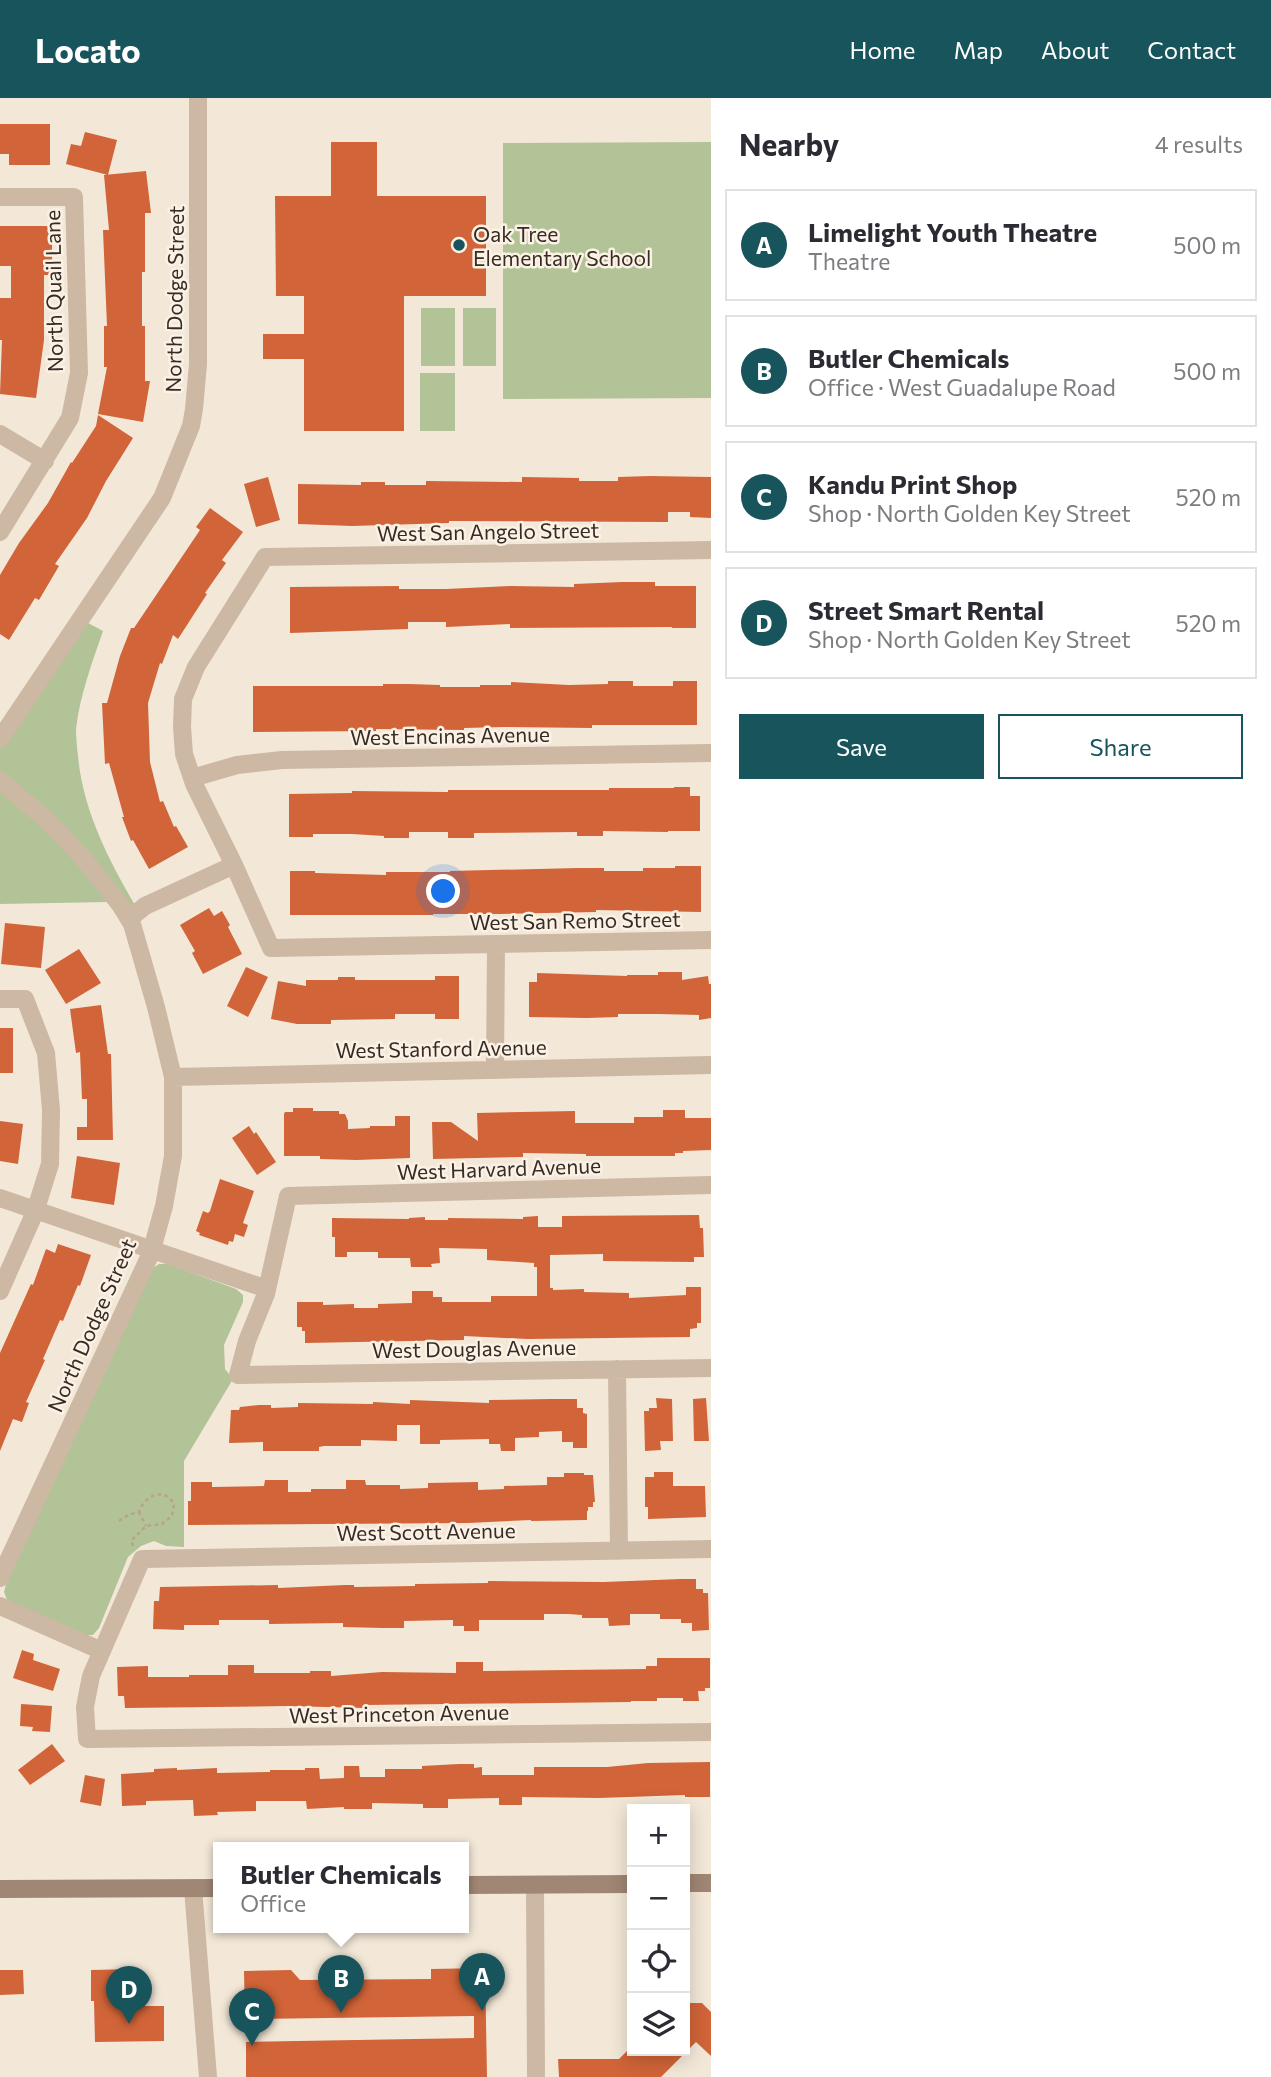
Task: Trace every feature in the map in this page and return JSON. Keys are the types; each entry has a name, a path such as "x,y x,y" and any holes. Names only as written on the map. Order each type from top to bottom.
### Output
{"main road":[{"path":"690,1883 711,1883"},
{"path":"469,1885 627,1884"},
{"path":"0,1889 213,1888"}],"street":[{"name":"North Dodge Street","path":"0,739 162,498 191,426 198,363 198,98"},
{"name":"North Quail Lane","path":"0,197 74,197 79,373 70,418 0,532"},
{"path":"0,434 45,461"},
{"name":"West San Angelo Street","path":"192,778 184,754 183,699 196,667 265,557 711,550"},
{"name":"West Encinas Avenue","path":"192,778 237,765 282,760 711,753"},
{"path":"129,919 145,906 234,865 192,778"},
{"name":"North Dodge Street","path":"0,780 51,824 89,865 132,924 173,1077 173,1156 164,1206 152,1249 0,1578"},
{"name":"West San Remo Street","path":"234,865 271,948 711,940"},
{"path":"495,1069 496,944"},
{"path":"0,999 25,999 46,1053 51,1110 50,1164 36,1210 0,1291"},
{"name":"West Stanford Avenue","path":"173,1077 711,1065"},
{"name":"West Harvard Avenue","path":"267,1289 288,1196 711,1185"},
{"path":"0,1198 267,1289"},
{"name":"West Douglas Avenue","path":"267,1289 247,1341 238,1375 711,1368"},
{"path":"617,1369 619,1550"},
{"name":"West Scott Avenue","path":"142,1559 711,1549"},
{"path":"0,1606 102,1651 142,1559"},
{"name":"West Princeton Avenue","path":"102,1651 91,1676 85,1707 87,1739 711,1732"},
{"path":"535,1885 536,2077"},
{"path":"193,1888 208,2077"}],"path":[{"path":"142,1559 131,1541 146,1526 162,1524 172,1516 174,1504 171,1498 158,1494 142,1503 139,1512 146,1526"},
{"path":"119,1521 139,1512"}],"green space":[{"path":"711,142 711,398 503,399 503,143"},
{"path":"421,308 455,308 455,366 421,366"},
{"path":"463,308 496,308 496,366 463,366"},
{"path":"420,373 455,373 455,431 420,431"},
{"path":"75,616 103,631 83,691 76,736 81,776 91,815 106,852 135,905 119,919 108,902 0,904 0,731"},
{"path":"159,1264 168,1264 236,1289 243,1295 243,1302 224,1345 225,1369 233,1379 184,1461 184,1547 166,1546 154,1541 141,1546 128,1557 99,1628 93,1635 81,1635 7,1600 4,1592 8,1577 150,1270"}],"building":[{"path":"0,124 50,124 50,165 9,165 9,154 0,154"},
{"path":"85,132 117,140 108,175 66,164 71,144 81,146"},
{"path":"331,142 377,142 377,196 486,196 486,296 404,296 404,431 304,431 304,359 263,359 263,334 304,334 304,296 276,296 275,196 331,196"},
{"path":"146,171 151,213 145,213 142,326 145,326 145,381 150,381 143,422 98,414 107,367 104,367 104,326 107,326 103,230 109,230 104,175"},
{"path":"0,226 52,226 52,275 44,275 44,340 36,398 0,394 0,298 11,298 11,266 0,266"},
{"path":"98,415 133,438 87,518 55,564 59,566 39,600 35,598 9,640 0,634 0,575 96,426"},
{"path":"268,477 280,520 256,527 244,484"},
{"path":"522,477 618,481 618,477 711,477 711,518 690,517 690,512 668,512 668,522 449,521 352,526 298,524 298,484 361,485 361,482 385,482 385,485 426,485 426,481 522,482"},
{"path":"210,508 243,532 222,560 226,563 178,639 173,635 162,664 160,663 148,703 150,762 160,802 163,801 174,827 176,826 188,847 149,869 133,840 131,841 122,817 109,763 105,764 102,703 107,703 131,628 134,628 200,530 196,527"},
{"path":"655,582 655,586 696,586 696,628 510,628 510,624 446,627 446,622 408,622 408,629 290,633 290,587 399,586 399,589 446,589 574,587 574,584"},
{"path":"608,681 633,681 633,686 673,686 673,681 697,681 697,725 253,732 253,686 408,684 480,687 511,685 511,682 569,685 608,684"},
{"path":"690,787 690,796 700,796 700,831 603,831 603,836 577,836 577,832 474,833 474,838 448,838 448,832 409,832 409,838 352,834 289,837 289,794"},
{"path":"701,866 701,912 596,910 499,914 290,915 290,871 386,875 386,872 578,868 643,871 643,868"},
{"path":"209,908 214,916 222,911 242,954 203,974 192,953 195,951 180,925"},
{"path":"5,923 45,927 41,968 1,964"},
{"path":"79,949 101,983 66,1004 45,970"},
{"path":"246,967 268,977 248,1017 227,1006"},
{"path":"658,972 682,972 682,980 708,976 711,984 711,1018 699,1020 699,1015 658,1014 618,1014 618,1017 587,1018 529,1017 529,982 537,982 537,973 627,976 658,975"},
{"path":"435,976 459,976 459,1019 435,1019 435,1014 395,1014 395,1019 331,1020 331,1024 297,1024 271,1019 278,981 306,986 306,980 338,980 338,977 355,977 355,980 435,980"},
{"path":"101,1005 108,1054 111,1054 113,1140 77,1140 77,1127 87,1127 87,1099 82,1099 80,1052 76,1053 70,1009"},
{"path":"0,1028 13,1028 13,1073 0,1073"},
{"path":"293,1108 339,1111 339,1114 345,1114 348,1129 395,1126 395,1116 410,1116 410,1158 357,1160 284,1156 284,1114 293,1112"},
{"path":"663,1110 685,1110 685,1118 711,1118 711,1150 683,1151 675,1153 675,1156 523,1153 523,1157 433,1159 432,1122 451,1122 478,1141 477,1113 575,1111 575,1123 634,1123 634,1117 663,1117"},
{"path":"0,1121 23,1124 18,1164 0,1161"},
{"path":"249,1126 276,1162 257,1175 232,1138"},
{"path":"77,1156 120,1163 114,1205 71,1198"},
{"path":"220,1179 254,1191 243,1223 248,1225 244,1237 235,1234 233,1242 229,1241 228,1245 199,1235 196,1231 203,1211 210,1211"},
{"path":"699,1215 700,1228 703,1228 704,1257 694,1257 694,1262 603,1261 603,1254 550,1255 550,1288 553,1290 584,1289 584,1292 629,1293 629,1298 686,1295 686,1287 701,1287 701,1323 697,1323 697,1328 690,1329 690,1337 527,1339 464,1336 464,1340 305,1343 305,1331 302,1331 302,1327 297,1327 297,1302 354,1304 354,1308 378,1308 378,1304 412,1303 412,1291 433,1291 433,1297 442,1297 442,1302 491,1302 491,1296 537,1296 537,1267 534,1267 534,1263 487,1260 487,1249 439,1248 440,1263 431,1264 432,1267 411,1267 410,1258 378,1258 378,1252 347,1252 347,1257 335,1257 332,1218 425,1217 425,1220 448,1220 523,1219 538,1216 538,1227 562,1227 562,1216"},
{"path":"58,1244 91,1255 80,1286 78,1285 63,1321 60,1320 43,1359 45,1360 26,1402 29,1403 22,1422 13,1419 0,1451 0,1353 31,1284 33,1285 46,1249 55,1253"},
{"path":"656,1398 672,1399 673,1441 660,1441 661,1450 645,1451 644,1411 657,1408"},
{"path":"706,1398 709,1441 694,1441 693,1399"},
{"path":"577,1399 577,1408 583,1408 583,1413 587,1414 587,1448 573,1448 573,1442 562,1442 562,1431 539,1432 539,1437 515,1438 515,1451 501,1451 500,1444 489,1444 489,1439 440,1440 440,1444 420,1444 420,1425 397,1425 397,1441 361,1440 361,1446 324,1446 319,1447 319,1451 263,1451 263,1442 229,1443 231,1410 239,1410 240,1407 298,1407 298,1403 410,1404 410,1400 489,1403 489,1400"},
{"path":"654,1472 673,1472 673,1486 705,1486 706,1517 648,1519 648,1507 645,1507 645,1477 654,1477"},
{"path":"564,1473 593,1475 595,1502 593,1507 588,1507 587,1520 188,1525 191,1482 212,1482 212,1487 264,1486 265,1480 288,1480 288,1492 311,1492 311,1489 346,1489 346,1480 365,1480 366,1485 400,1485 400,1489 428,1488 428,1483 478,1482 478,1490 504,1489 504,1486 547,1485 547,1477 564,1477"},
{"path":"696,1579 696,1589 703,1589 703,1593 708,1593 709,1630 692,1631 692,1623 681,1623 681,1619 660,1619 660,1614 630,1614 630,1625 609,1626 608,1618 582,1618 582,1615 568,1614 544,1614 544,1620 479,1620 479,1631 464,1631 464,1626 453,1626 453,1620 404,1621 404,1628 383,1628 343,1627 343,1623 269,1624 269,1620 219,1620 219,1625 184,1625 184,1630 153,1629 154,1601 159,1601 160,1587 354,1587 488,1581 604,1582"},
{"path":"22,1650 34,1654 33,1660 60,1669 53,1691 13,1678"},
{"path":"657,1658 710,1658 710,1688 698,1691 699,1701 657,1698 657,1701 631,1702 365,1705 365,1708 125,1708 124,1696 118,1696 117,1667 148,1666 148,1677 228,1675 228,1665 254,1665 254,1673 331,1671 331,1676 382,1672 456,1673 456,1662 483,1662 483,1671 646,1669 646,1666 657,1666"},
{"path":"21,1704 52,1706 50,1732 32,1731 33,1727 20,1726"},
{"path":"52,1744 65,1761 30,1785 18,1770"},
{"path":"710,1762 710,1797 522,1797 522,1805 499,1805 499,1798 448,1799 448,1808 423,1808 423,1804 372,1803 372,1809 307,1809 306,1801 256,1801 256,1811 217,1812 218,1815 194,1816 193,1800 146,1801 146,1805 122,1806 121,1774 154,1772 154,1769 217,1768 217,1773 319,1768 320,1779 344,1778 344,1766 359,1766 360,1777 385,1777 385,1769 422,1769 422,1766 459,1764 482,1767 482,1775 534,1775 534,1767"},
{"path":"85,1775 105,1779 101,1806 80,1802"},
{"path":"485,1968 487,2077 246,2077 246,2042 474,2038 474,2016 245,2019 244,1971 291,1970 300,1980 431,1979 431,1969"},
{"path":"135,1969 135,2006 164,2006 164,2041 95,2042 91,1970"},
{"path":"0,1970 23,1970 24,1994 0,1995"},
{"path":"690,2003 702,2003 711,2012 711,2056 696,2042 690,2048"},
{"path":"627,2051 627,2056 682,2056 661,2077 559,2077 558,2059 619,2059"}],"place":[{"name":"Oak Tree Elementary School","path":"459,245"},
{"name":"Limelight Youth Theatre","path":"482,2011"},
{"name":"Butler Chemicals","path":"341,2013"},
{"name":"Street Smart Rental","path":"129,2024"},
{"name":"Kandu Print Shop","path":"252,2046"}]}
